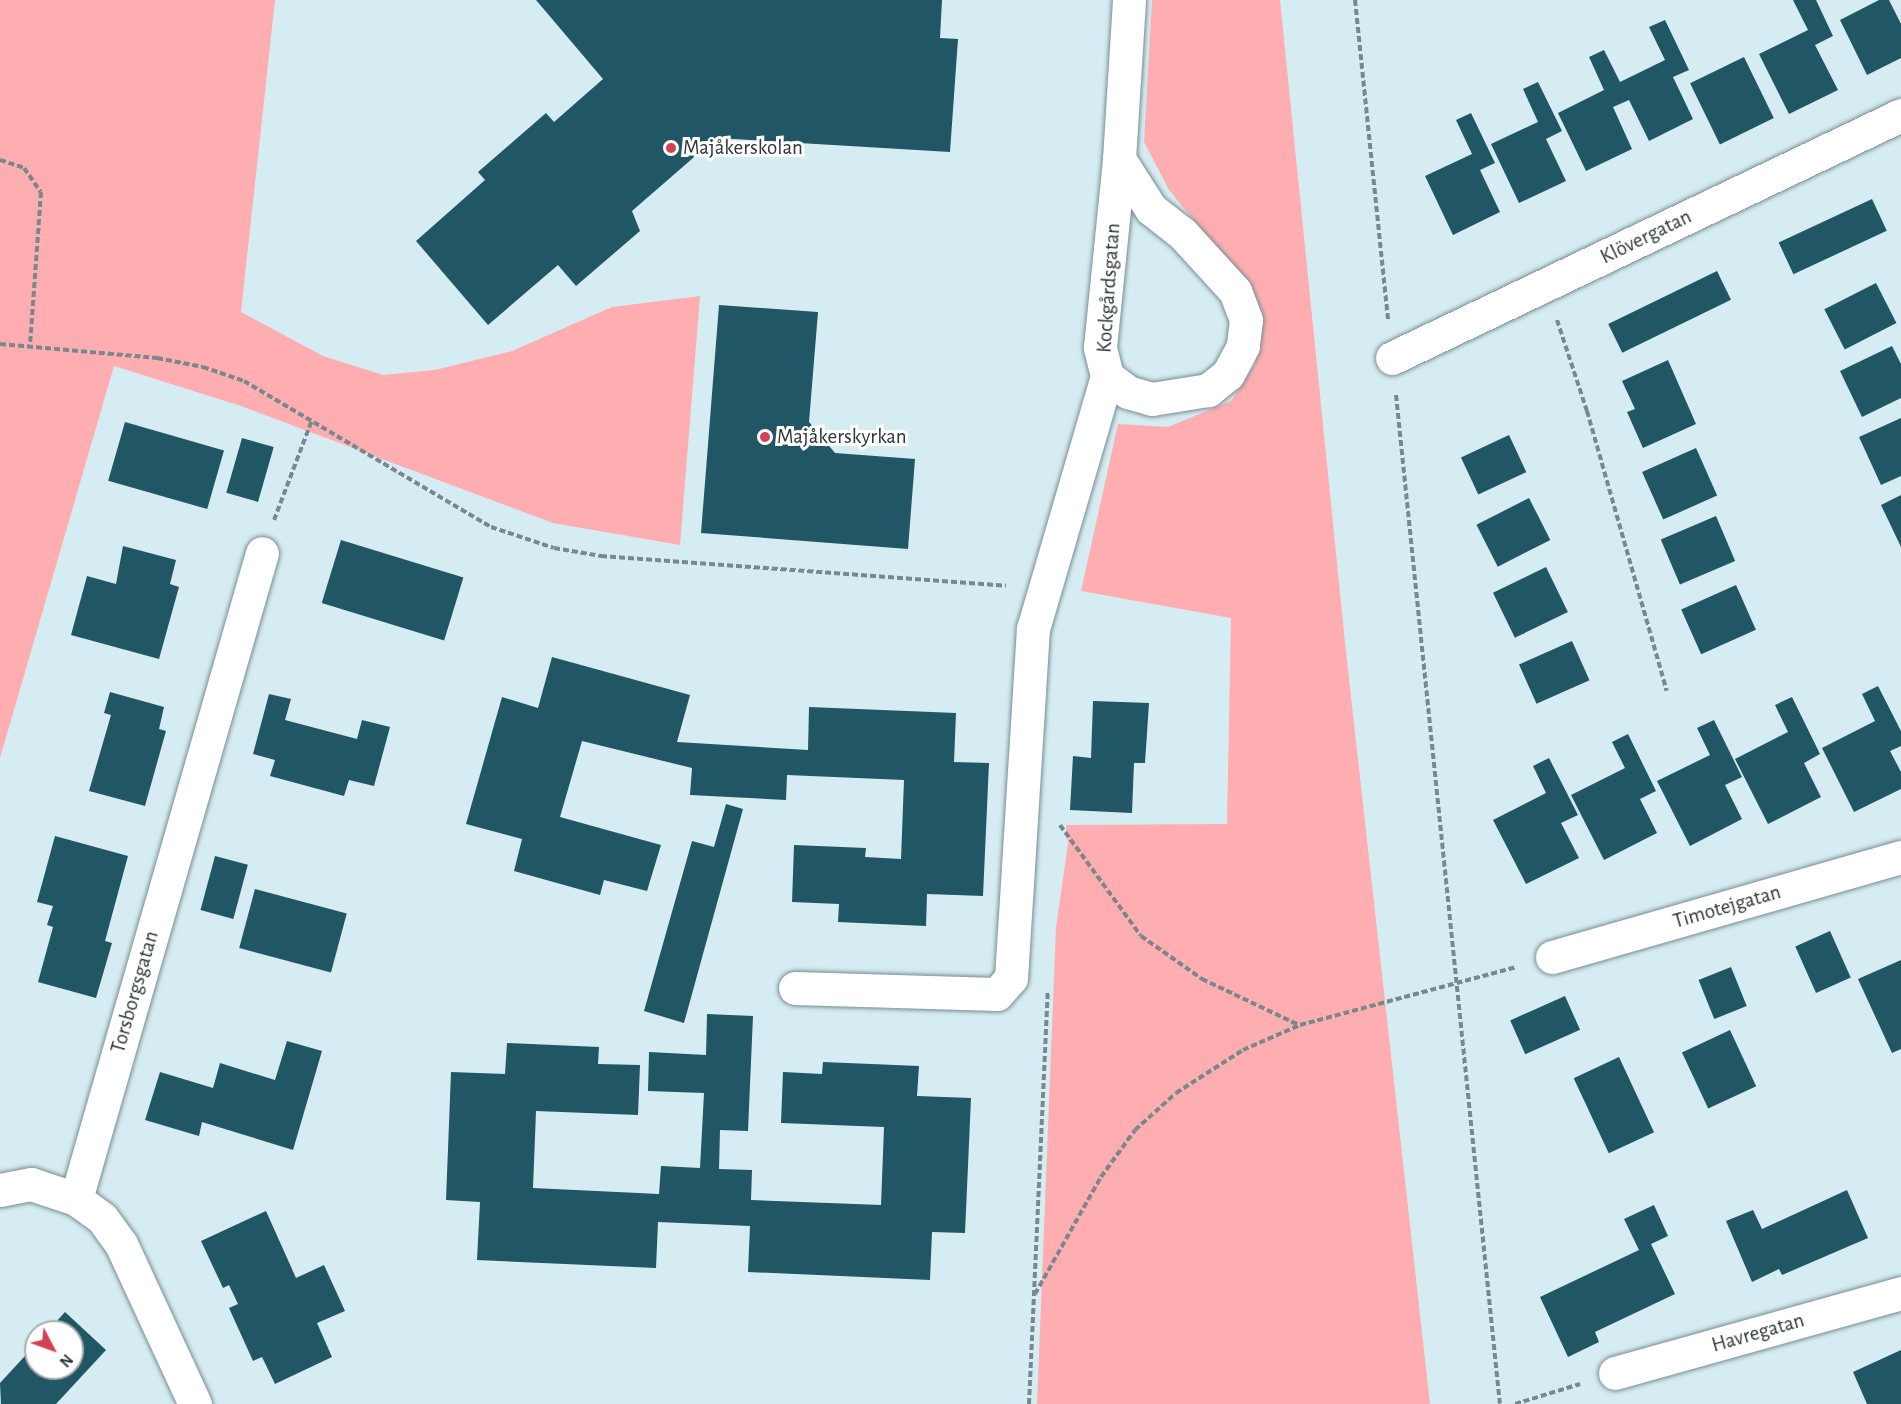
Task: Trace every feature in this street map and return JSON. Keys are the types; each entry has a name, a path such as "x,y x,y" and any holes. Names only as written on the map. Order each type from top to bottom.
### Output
{"street":[{"name":"Kockgårdsgatan","path":"1119,159 1151,209 1182,233 1236,291 1246,320 1238,355 1228,374 1208,390 1152,399 1128,392 1107,376 1100,347 1119,159 1129,0"},
{"name":"Klövergatan","path":"1392,358 1901,115"},
{"path":"795,988 998,994 1011,978 1030,654 1044,592 1107,376"},
{"name":"Torsborgsgatan","path":"76,1199 262,553"},
{"name":"Timotejgatan","path":"1552,957 1901,857"},
{"path":"0,1190 31,1184 76,1199 102,1218 122,1244 195,1404"},
{"name":"Havregatan","path":"1615,1373 1901,1293"}],"path":[{"path":"1355,0 1500,1404"},
{"path":"0,160 24,168 41,192 30,346"},
{"path":"1545,285 1587,411 1667,691"},
{"path":"0,344 157,358 203,367 244,381 491,527 554,548 601,556 1031,588 1044,592"},
{"path":"262,553 312,420"},
{"path":"1059,836 1060,813"},
{"path":"1060,824 1141,936 1202,979 1300,1025"},
{"path":"1034,1296 1101,1177 1135,1130 1176,1093 1243,1050 1300,1025 1552,957"},
{"path":"1029,1404 1048,986"},
{"path":"1515,1404 1615,1373"}],"shaded area":[{"path":"0,0 275,0 241,312 323,356 383,375 435,370 512,351 612,307 700,296 680,545 553,523 241,406 114,366 0,758"},
{"path":"1152,0 1280,0 1346,652 1430,1404 1037,1404 1056,927 1068,844 1066,825 1227,824 1231,618 1081,591 1118,424 1168,427 1231,401 1255,365 1260,324 1249,287 1169,190 1144,142"}],"building":[{"path":"536,0 942,0 940,38 958,39 950,152 716,138 632,211 640,231 576,286 558,265 488,325 416,241 485,180 478,172 546,113 554,122 603,79"},
{"path":"1793,0 1816,0 1833,36 1815,45 1838,90 1789,114 1759,54 1808,30"},
{"path":"1879,0 1889,0 1901,24 1901,58 1867,75 1840,20"},
{"path":"1665,20 1689,70 1673,77 1693,119 1649,141 1629,100 1613,107 1632,149 1586,171 1558,113 1604,90 1589,57 1604,50 1620,82 1665,60 1649,27"},
{"path":"1744,57 1774,118 1720,144 1690,83"},
{"path":"1538,82 1562,131 1546,139 1566,181 1519,203 1491,144 1538,122 1523,89"},
{"path":"1471,113 1495,163 1480,170 1500,212 1453,235 1425,176 1472,154 1456,120"},
{"path":"1872,199 1887,231 1793,274 1779,243"},
{"path":"1717,271 1731,300 1622,353 1608,324"},
{"path":"1876,283 1896,323 1845,349 1824,309"},
{"name":"Majåkerskyrkan","path":"719,305 818,312 809,422 835,453 915,459 908,549 701,533"},
{"path":"1892,346 1901,364 1901,398 1862,417 1840,371"},
{"path":"1668,360 1696,424 1643,448 1627,412 1635,409 1622,381"},
{"path":"1901,418 1901,476 1881,485 1859,437"},
{"path":"125,422 224,450 207,509 108,481"},
{"path":"1509,435 1526,472 1478,495 1461,457"},
{"path":"242,438 274,447 258,502 226,493"},
{"path":"1696,448 1717,496 1663,520 1642,472"},
{"path":"1901,495 1901,547 1881,505"},
{"path":"1529,498 1550,540 1498,567 1476,525"},
{"path":"1716,516 1735,561 1680,585 1661,539"},
{"path":"341,540 463,577 444,641 322,603"},
{"path":"123,546 176,560 170,584 179,587 159,659 71,635 87,576 116,584"},
{"path":"1546,567 1568,612 1515,638 1493,593"},
{"path":"1736,585 1756,630 1701,654 1681,609"},
{"path":"1572,641 1589,680 1537,704 1519,665"},
{"path":"552,657 690,695 677,742 808,750 809,707 956,713 954,762 989,763 983,896 927,894 926,926 838,922 839,904 792,902 794,845 866,848 865,857 901,859 904,780 787,775 786,800 690,795 692,768 582,741 560,817 661,845 647,891 604,880 600,895 514,871 522,839 466,824 502,697 538,708"},
{"path":"1878,686 1901,731 1901,746 1890,751 1901,772 1901,789 1854,812 1822,748 1875,721 1862,694"},
{"path":"110,692 164,707 159,729 166,731 145,806 89,791 111,715 104,713"},
{"path":"269,694 291,699 285,720 357,739 362,720 390,727 374,786 349,780 344,796 270,776 275,760 253,754"},
{"path":"1792,697 1820,754 1804,763 1821,797 1768,824 1735,759 1788,732 1775,705"},
{"path":"1093,701 1149,703 1145,763 1134,763 1132,813 1070,810 1073,756 1091,758"},
{"path":"1714,720 1742,777 1725,785 1742,819 1690,846 1657,781 1710,755 1697,728"},
{"path":"1628,734 1656,791 1640,799 1657,833 1604,860 1571,795 1625,768 1612,742"},
{"path":"1549,758 1578,815 1561,823 1579,858 1526,884 1493,820 1546,793 1533,766"},
{"path":"726,804 743,809 684,1023 644,1011 692,841 714,847"},
{"path":"55,836 128,856 105,941 112,943 96,998 38,982 53,927 47,925 53,906 37,902"},
{"path":"215,856 248,865 233,919 201,910"},
{"path":"255,889 347,914 331,973 239,948"},
{"path":"1830,931 1851,978 1816,993 1795,946"},
{"path":"1901,960 1901,1049 1892,1053 1858,979"},
{"path":"1731,967 1747,1006 1714,1019 1699,980"},
{"path":"1565,996 1580,1030 1525,1054 1510,1020"},
{"path":"707,1014 753,1016 748,1131 720,1130 719,1169 752,1170 751,1200 881,1205 884,1127 781,1123 783,1072 822,1074 823,1062 919,1066 917,1096 971,1098 965,1233 932,1232 930,1280 748,1272 750,1226 658,1222 656,1268 477,1260 480,1202 446,1200 451,1072 505,1074 507,1043 599,1047 598,1064 640,1065 638,1115 536,1111 533,1188 659,1194 661,1166 700,1168 704,1093 648,1091 649,1052 706,1055"},
{"path":"1730,1030 1756,1086 1708,1109 1682,1052"},
{"path":"287,1041 322,1051 293,1150 202,1122 199,1136 145,1120 160,1072 213,1088 220,1063 275,1080"},
{"path":"1619,1057 1654,1132 1609,1153 1574,1078"},
{"path":"1847,1190 1868,1238 1782,1275 1779,1269 1752,1282 1726,1221 1753,1210 1762,1229"},
{"path":"1654,1205 1668,1236 1651,1244 1675,1294 1595,1332 1599,1342 1568,1357 1540,1297 1639,1250 1624,1219"},
{"path":"266,1211 296,1278 324,1265 345,1311 317,1323 332,1357 275,1384 262,1357 253,1361 229,1308 238,1304 229,1285 223,1288 201,1241"},
{"path":"65,1312 74,1320 58,1320"},
{"path":"84,1330 106,1350 84,1374"},
{"path":"1901,1350 1901,1404 1867,1404 1853,1372"},
{"path":"24,1357 24,1380 78,1380 56,1404 1,1404 0,1383"}],"place":[{"name":"Majåkerskolan","path":"671,148"},
{"name":"Majåkerskyrkan","path":"765,437"}]}
